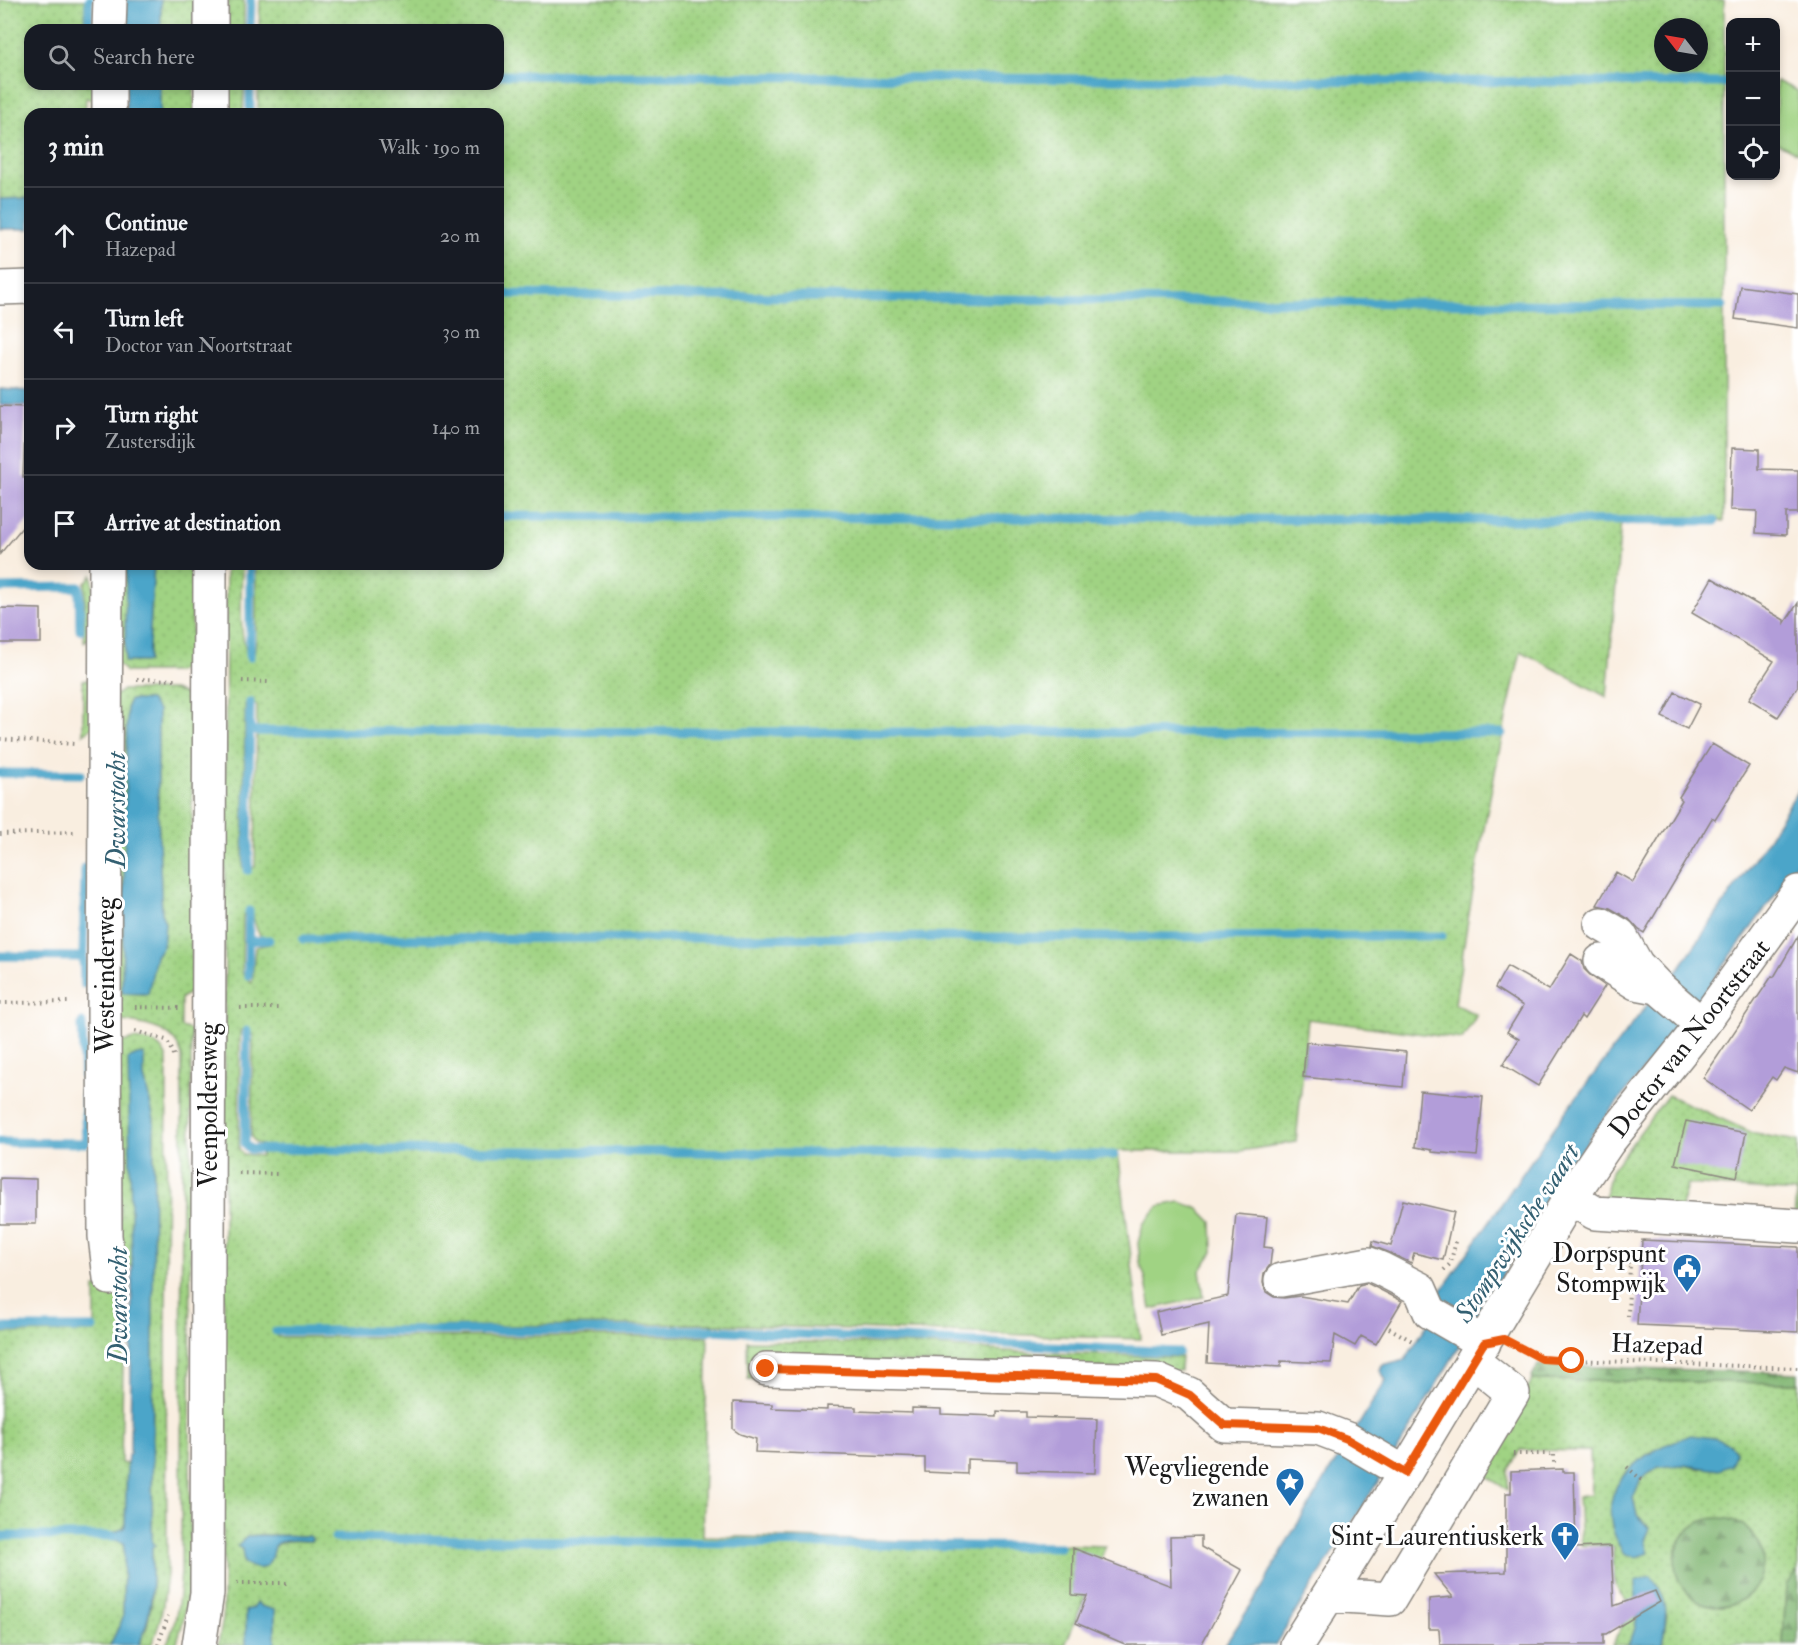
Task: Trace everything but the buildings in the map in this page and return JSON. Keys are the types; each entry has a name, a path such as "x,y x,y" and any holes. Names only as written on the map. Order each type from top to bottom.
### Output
{"street":[{"path":"110,0 110,24"},
{"path":"211,0 211,24"},
{"path":"109,90 109,108"},
{"path":"211,90 211,108"},
{"path":"0,288 24,287"},
{"name":"Westeinderweg","path":"106,570 105,1236 110,1278"},
{"name":"Veenpoldersweg","path":"199,1645 207,1593 210,570"},
{"name":"Doctor van Noortstraat","path":"1297,1645 1476,1347 1570,1198 1697,1021 1798,892"},
{"path":"1601,924 1620,935 1637,965 1659,988 1697,1021"},
{"path":"1601,961 1636,983 1659,988"},
{"path":"1570,1198 1594,1213 1798,1226"},
{"path":"1281,1280 1369,1264 1381,1269 1420,1290 1430,1312 1476,1347 1513,1393 1390,1599 1329,1595"},
{"path":"766,1369 1156,1380 1190,1395 1224,1425 1318,1428 1347,1439 1401,1471"}],"path":[{"path":"0,739 106,745"},
{"path":"0,834 105,830"},
{"path":"0,1003 64,1001 104,1018 209,1008 280,1008"},
{"name":"Veenpoldersweg","path":"104,1018 166,1040 173,1051 175,1063"},
{"path":"208,1172 280,1174"},
{"path":"1611,1262 1630,1263 1628,1316"},
{"name":"Hazepad","path":"1476,1347 1504,1339 1542,1359 1798,1368"},
{"path":"1481,1447 1494,1454 1554,1454 1554,1466"},
{"path":"1627,1467 1643,1480"},
{"path":"207,1583 291,1583"},
{"path":"158,1645 170,1611"}],"green space":[{"path":"0,0 85,0 84,24 24,24 24,90 104,90 103,108 91,108 91,99 86,98 85,108 24,108 24,198 0,199"},
{"path":"161,0 194,0 194,24 161,24"},
{"path":"228,0 244,0 244,24 228,24"},
{"path":"260,0 1724,0 1724,521 1621,521 1607,697 1521,651 1484,827 1455,1004 1477,1015 1462,1039 1308,1019 1296,1142 1240,1151 1118,1151 1141,1339 711,1324 276,1328 277,1337 708,1336 702,1536 1106,1546 1065,1645 275,1645 275,1610 253,1608 246,1610 246,1645 218,1645 223,1619 226,570 242,570 243,639 250,656 254,654 256,641 256,570 504,570 504,108 258,108 258,90 504,90 504,24 259,24","holes":["250,702 257,705 255,866 248,872 243,867 245,704","248,909 261,937 270,937 270,944 255,947 252,983 242,972 243,917","247,1028 253,1036 251,1137 256,1143 262,1145 261,1156 243,1154 239,1149 240,1031","248,1536 309,1536 311,1541 280,1543 273,1550 264,1568 242,1548 242,1543"]},
{"path":"1780,83 1798,91 1798,153 1780,145"},
{"path":"160,90 194,90 194,108 160,108"},
{"path":"227,90 244,90 243,108 227,108"},
{"path":"113,570 126,570 125,661 148,662 154,570 192,570 192,661 178,672 126,672 112,658"},
{"path":"92,575 99,633 84,642 85,583"},
{"path":"83,680 99,680 98,724 83,734"},
{"path":"123,690 174,690 186,695 192,704 192,991 181,998 181,1027 191,1030 190,1570 186,1608 176,1645 166,1645 179,1599 181,1570 182,1056 178,1045 171,1037 154,1027 110,1019 112,698","holes":["130,700 158,711 158,812 162,915 165,923 163,946 156,956 147,994 122,993 127,706"]},
{"path":"134,1039 158,1046 167,1059 167,1574 164,1601 151,1645 139,1645 147,1627 152,1599 154,1119 144,1077 132,1266 125,1267 121,1463 127,1464 125,1528 105,1536 124,1543 123,1618 110,1645 0,1645 0,1333 95,1332 95,1287 121,1287 118,1043"},
{"path":"1668,1095 1755,1134 1798,1141 1798,1219 1794,1219 1796,1192 1687,1184 1681,1211 1603,1206 1611,1171"},
{"path":"1180,1202 1199,1209 1212,1222 1213,1252 1200,1271 1204,1297 1151,1309 1140,1263 1138,1243 1143,1224 1159,1206"},
{"path":"747,1341 904,1344 1036,1353 1181,1357 1180,1371 761,1358 760,1379 748,1379"},
{"path":"1538,1365 1798,1373 1798,1383 1533,1380 1532,1376"},
{"path":"1533,1380 1798,1383 1798,1572 1786,1585 1783,1645 1662,1645 1667,1614 1635,1582 1637,1614 1635,1629 1628,1645 1612,1645 1627,1617 1627,1602 1617,1589 1613,1547 1581,1545 1578,1496 1592,1494 1590,1451 1520,1450 1508,1471 1508,1490 1479,1472","holes":["1714,1438 1730,1444 1736,1452 1701,1469 1683,1465 1659,1467 1641,1479 1633,1498 1637,1515 1650,1528 1645,1540 1615,1490 1625,1473 1650,1452"]},
{"path":"1719,1518 1736,1522 1750,1531 1759,1545 1763,1562 1759,1579 1750,1593 1736,1602 1719,1606 1702,1602 1688,1593 1679,1579 1675,1562 1679,1545 1688,1531 1702,1522"},
{"path":"1798,1572 1798,1645 1783,1645 1786,1585"}],"water":[{"path":"126,0 161,0 161,24 126,24"},
{"path":"126,90 160,90 160,108 126,108"},
{"path":"24,198 24,229 0,229 0,199"},
{"path":"0,389 24,391 24,406 0,405"},
{"path":"126,570 154,570 148,662 125,662"},
{"path":"130,700 150,700 158,711 158,812 162,915 165,923 163,946 156,956 148,994 122,993 127,706"},
{"name":"Stompwijksche vaart","path":"1798,790 1798,860 1696,1004 1593,1133 1550,1196 1379,1480 1275,1645 1225,1645 1263,1586 1290,1536 1386,1380 1380,1370 1382,1365 1406,1359 1438,1306 1435,1300 1565,1112 1653,997 1658,999 1768,839"},
{"path":"144,1054 144,1077 154,1119 152,1543 156,1545 152,1547 150,1608 139,1645 110,1645 123,1618 124,1543 104,1536 125,1528 127,1464 130,1454 132,1266 128,1059"},
{"path":"1691,1435 1714,1438 1730,1444 1736,1452 1731,1465 1719,1470 1683,1465 1659,1467 1641,1479 1633,1498 1637,1515 1650,1528 1645,1540 1649,1553 1636,1557 1623,1553 1613,1531 1610,1511 1614,1493 1622,1478 1635,1464 1651,1453"},
{"path":"248,1536 309,1536 312,1541 280,1542 274,1547 269,1563 263,1568 256,1568 244,1563 242,1549 237,1546"},
{"path":"1651,1576 1661,1593 1666,1608 1662,1644 1628,1645 1636,1621 1635,1581"},
{"path":"257,1602 261,1606 275,1610 275,1645 246,1645 246,1610 253,1608"}],"waterway":[{"path":"89,0 89,24"},
{"path":"250,24 251,0"},
{"path":"504,75 1724,83"},
{"path":"250,90 250,108"},
{"path":"504,294 1723,306"},
{"path":"504,516 1715,521"},
{"path":"250,570 250,657"},
{"path":"0,588 79,587 80,630"},
{"path":"248,870 250,702"},
{"path":"250,731 1502,733"},
{"path":"0,773 81,774"},
{"path":"84,984 85,868"},
{"path":"248,975 249,911"},
{"path":"303,939 1442,936"},
{"path":"248,941 269,940"},
{"path":"0,956 83,957"},
{"path":"0,1142 86,1143 82,1023"},
{"path":"247,1031 245,1144 250,1149 1114,1155"},
{"name":"Dwarstocht","path":"0,1328 93,1328"},
{"path":"276,1331 710,1330 1178,1352"},
{"path":"0,1536 115,1536"},
{"path":"335,1538 1060,1547"}],"place":[{"name":"Dorpspunt Stompwijk","path":"1687,1294"},
{"name":"Wegvliegende zwanen","path":"1290,1508"},
{"name":"Sint-Laurentiuskerk","path":"1565,1562"}],"route":[{"path":"766,1369 1156,1380 1190,1395 1224,1425 1318,1428 1347,1439 1405,1473 1484,1343 1504,1339 1542,1359 1572,1361"}]}
